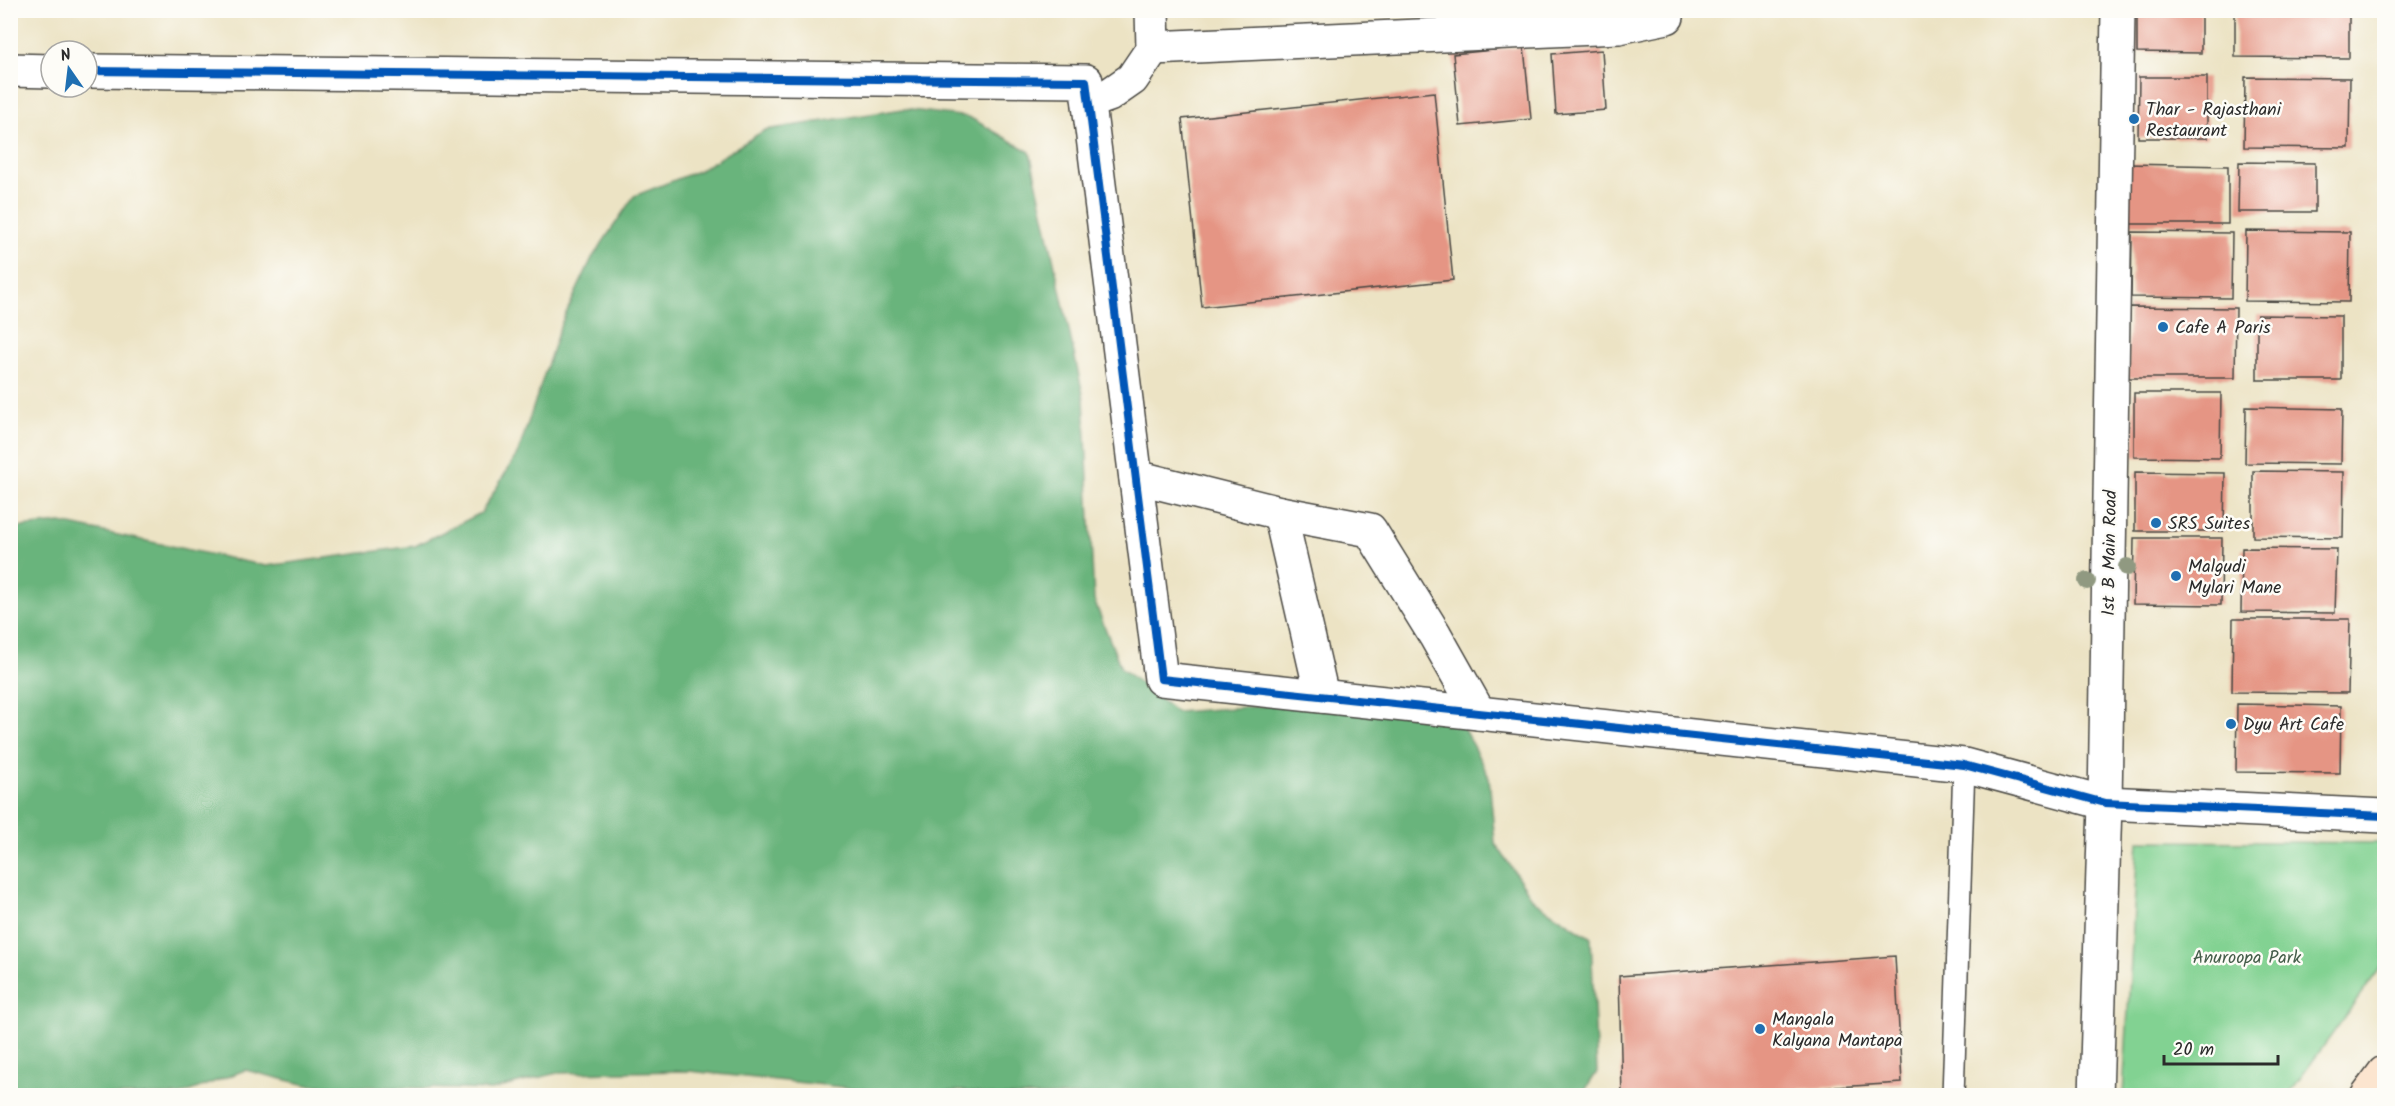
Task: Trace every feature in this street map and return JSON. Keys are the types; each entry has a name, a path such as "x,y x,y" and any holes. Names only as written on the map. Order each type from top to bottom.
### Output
{"street":[{"path":"1089,102 1109,95 1132,79 1153,48 1152,10"},
{"path":"1153,48 1619,27 1667,17 1668,10"},
{"name":"1st B Main Road","path":"2096,1095 2105,803 2118,10"},
{"path":"10,70 39,70"},
{"path":"99,71 1086,81 1161,679 1964,765 2105,803 2385,816"},
{"path":"1136,477 1280,513 1370,530 1435,635 1479,713"},
{"path":"1280,513 1322,696"}],"lane":[{"path":"1953,1095 1964,765"}],"green space":[{"path":"903,109 969,117 1030,152 1084,399 1094,600 1121,668 1176,712 1387,697 1456,714 1489,777 1495,843 1534,901 1591,938 1597,1072 1582,1095 997,1096 964,1091 899,1093 689,1071 557,1073 492,1090 307,1085 245,1070 180,1095 11,1096 11,528 61,523 266,566 415,546 481,513 518,453 561,324 592,258 634,196 700,170 765,130"},
{"name":"Anuroopa Park","path":"2138,841 2384,843 2384,963 2288,1095 2123,1095"}],"building":[{"path":"2137,10 2201,10 2201,53 2137,52"},
{"path":"2235,10 2349,10 2349,58 2235,57"},
{"path":"1524,47 1531,119 1460,126 1453,54"},
{"path":"1602,50 1606,110 1556,114 1552,54"},
{"path":"2139,77 2207,77 2207,138 2138,138"},
{"path":"2245,77 2350,78 2349,148 2244,147"},
{"path":"1434,92 1453,280 1202,307 1182,119"},
{"path":"2239,162 2315,163 2315,212 2238,212"},
{"path":"2125,164 2228,166 2228,224 2124,224"},
{"path":"2246,231 2350,232 2349,302 2245,301"},
{"path":"2132,232 2232,233 2231,298 2131,297"},
{"path":"2129,307 2236,308 2235,378 2128,378"},
{"path":"2257,315 2341,316 2341,380 2257,380"},
{"path":"2134,393 2221,393 2220,458 2134,457"},
{"path":"2246,407 2342,409 2341,464 2245,463"},
{"path":"2253,471 2344,472 2343,538 2253,537"},
{"path":"2135,472 2225,473 2224,531 2135,531"},
{"path":"2134,538 2222,538 2221,605 2133,604"},
{"path":"2242,548 2337,549 2335,613 2241,612"},
{"path":"2233,619 2350,619 2348,693 2232,692"},
{"path":"2237,704 2341,706 2340,773 2236,772"},
{"name":"Mangala Kalyana Mantapa","path":"1895,956 1902,1083 1691,1096 1622,1096 1619,976"}],"cycle path":[{"path":"99,71 1086,81 1161,679 1964,765 2105,803 2384,816"}],"place":[{"name":"Thar - Rajasthani Restaurant","path":"2134,119"},
{"name":"Cafe A Paris","path":"2163,327"},
{"name":"SRS Suites","path":"2156,523"},
{"name":"Malgudi Mylari Mane","path":"2176,576"},
{"name":"Dyu Art Cafe","path":"2231,724"},
{"name":"Mangala Kalyana Mantapa","path":"1760,1029"}]}
